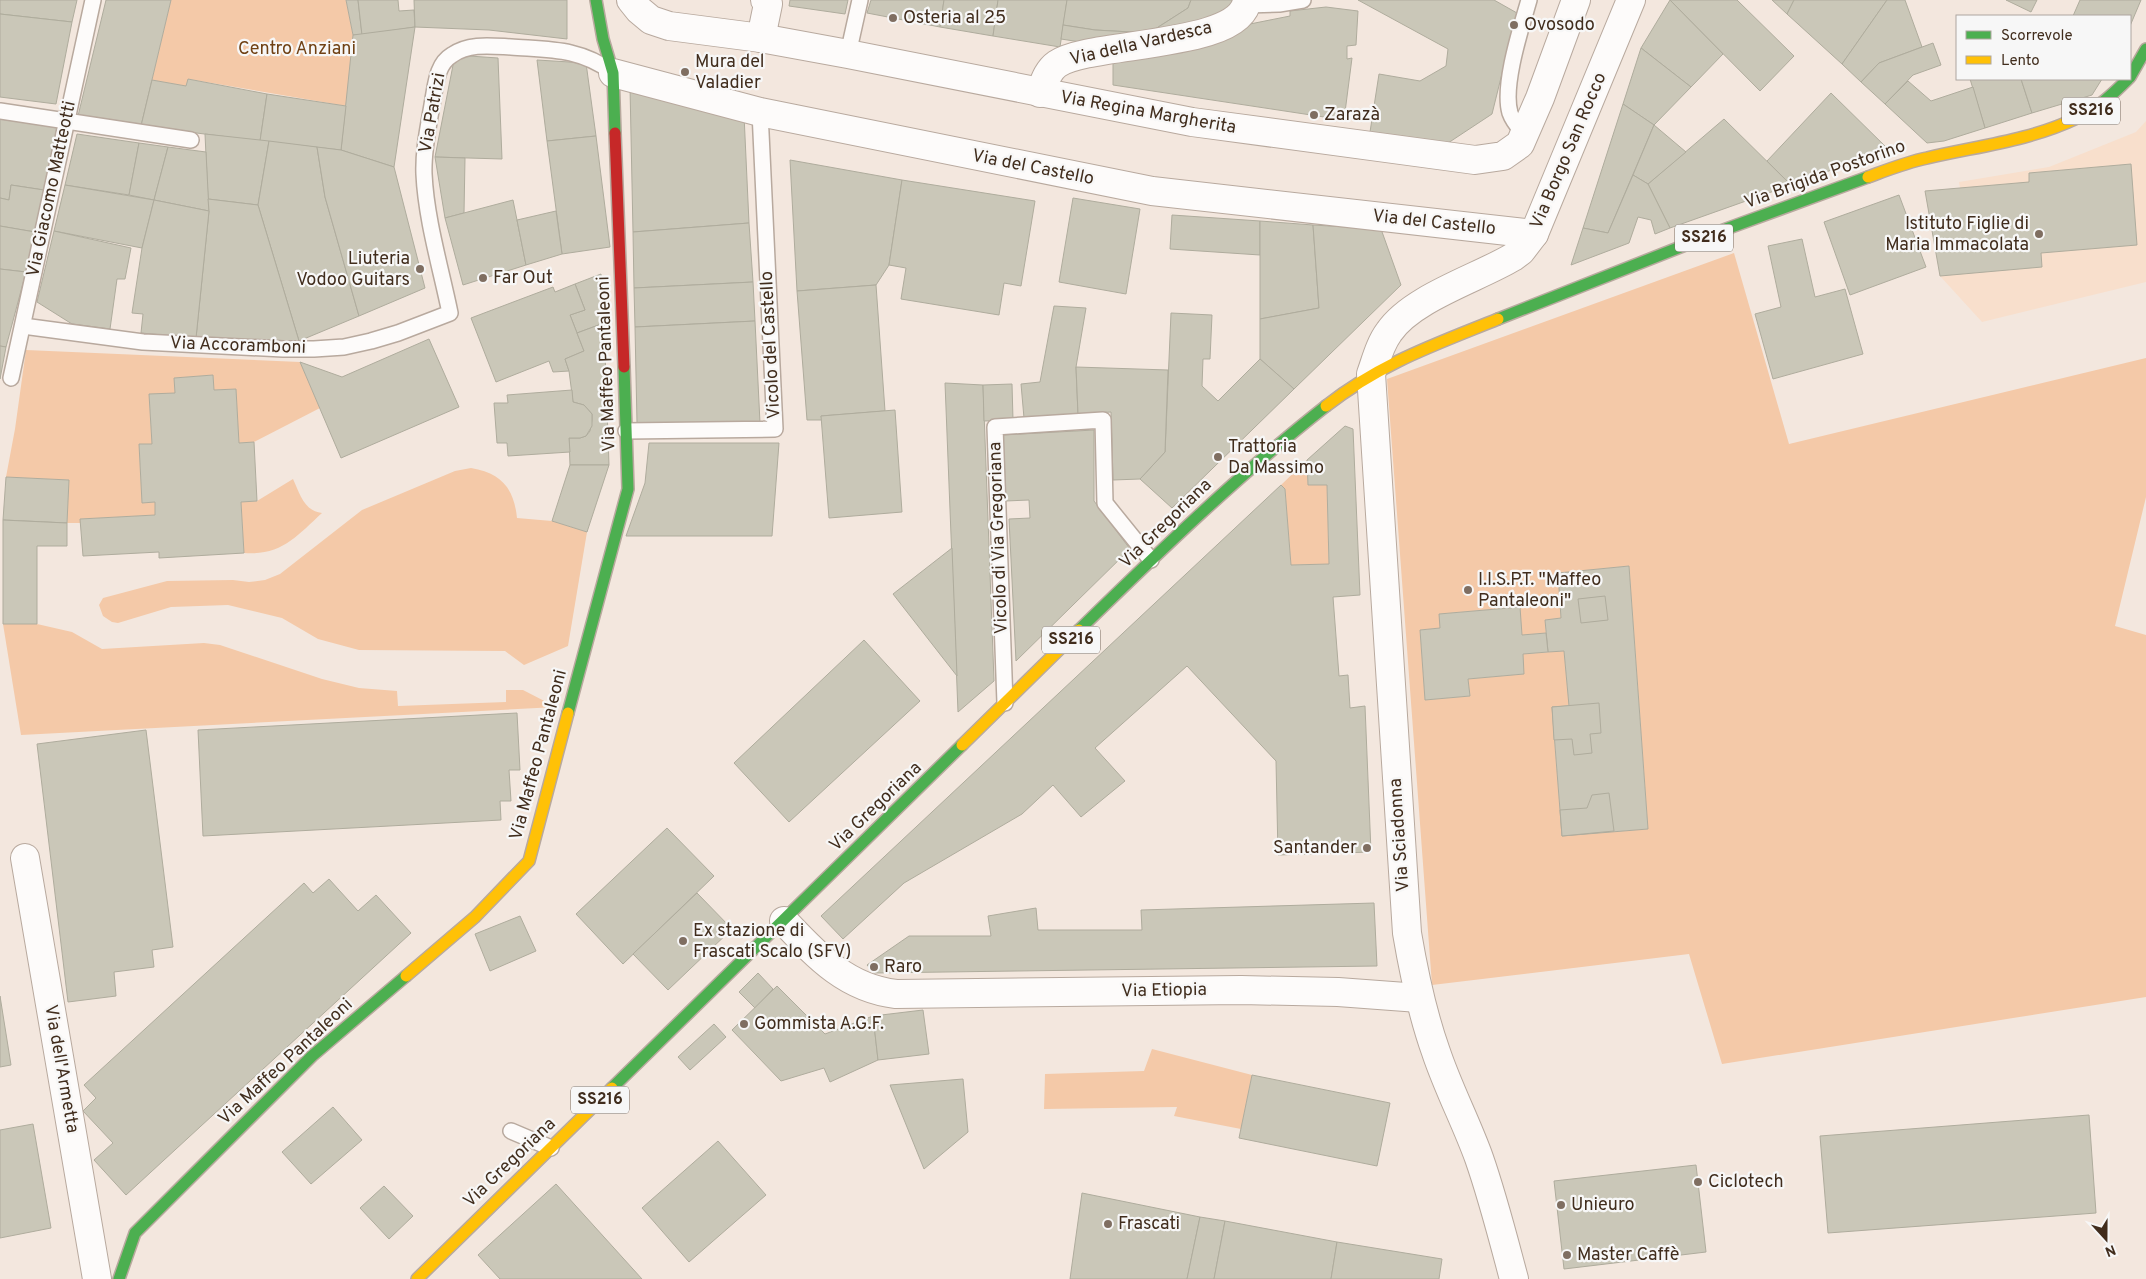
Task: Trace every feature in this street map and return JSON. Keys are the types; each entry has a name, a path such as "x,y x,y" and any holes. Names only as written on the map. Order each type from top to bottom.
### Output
{"main road":[{"path":"596,0 603,39 613,73"},
{"name":"SS216","path":"2131,75 2146,49"},
{"name":"Via Maffeo Pantaleoni","path":"119,1279 135,1233 312,1056 475,917 529,861 628,488 613,73"},
{"name":"Via Brigida Postorino","path":"1371,374 1398,359 1440,341 1796,202 1910,162 2014,141 2070,122 2093,110 2127,80"},
{"name":"Via Gregoriana","path":"424,1277 551,1148 1151,560 1268,453 1329,402 1371,374"}],"street":[{"name":"Via Regina Margherita","path":"631,0 651,20 670,26 761,38 1192,122 1475,160 1495,158 1510,152 1520,144 1576,0"},
{"path":"761,38 768,4 765,0"},
{"name":"Via Borgo San Rocco","path":"1371,374 1389,331 1404,316 1433,298 1513,257 1521,251 1534,234 1631,0"},
{"name":"Via della Vardesca","path":"1040,93 1051,70 1064,61 1081,55 1158,43 1196,34 1228,23 1240,15 1248,2"},
{"name":"Via del Castello","path":"613,73 760,112 1152,191 1534,234"},
{"name":"Via Sciadonna","path":"1371,374 1405,917 1419,998 1438,1059 1479,1160 1495,1208 1514,1279"},
{"name":"Via dell'Armetta","path":"25,858 98,1279"},
{"name":"Via Etiopia","path":"784,920 825,963 854,982 872,990 909,995 1251,990 1338,992 1419,998"}],"lane":[{"name":"Via Giacomo Matteotti","path":"11,378 92,0"},
{"path":"848,54 860,0"},
{"path":"1248,2 1279,4 1302,0"},
{"path":"1525,135 1513,121 1508,104 1509,81 1529,0"},
{"name":"Via Patrizi","path":"450,313 424,175 427,134 437,77 442,64 451,55 465,48 482,45 569,51 591,58 613,73"},
{"path":"0,111 191,140"},
{"name":"Vicolo del Castello","path":"626,431 775,429 760,112"},
{"name":"Via Accoramboni","path":"23,326 143,342 314,349 344,347 371,341 450,313"},
{"name":"Vicolo di Via Gregoriana","path":"1005,704 995,427 1103,420 1105,503 1151,560"},
{"path":"510,1131 551,1148"}],"shaded area":[{"name":"Istituto Figlie di Maria Immacolata","path":"2146,121 2146,282 1982,322 1940,276 1925,191 1960,188 1959,182 2049,167 2136,132"}],"green space":[{"name":"Centro Anziani","path":"171,0 346,0 353,35 346,106 188,79 186,86 152,80"},
{"path":"1734,253 1789,444 2146,358 2146,497 2115,626 2146,635 2146,997 1722,1064 1689,954 1432,985 1387,379","holes":["1629,566 1648,829 1562,836 1552,707 1569,706 1564,651 1523,654 1523,674 1468,679 1470,696 1425,700 1420,630 1440,628 1440,614 1519,607 1522,635 1546,633 1545,620 1561,618 1558,573"]},
{"path":"26,350 300,362 320,408 254,442 239,443 236,389 214,390 213,375 174,378 175,393 149,395 152,444 139,445 142,503 155,502 155,515 81,519 81,523 67,523 69,480 6,477"},
{"path":"1307,460 1308,485 1327,485 1329,564 1291,565 1285,489 1281,485"},
{"path":"471,468 490,474 504,484 513,498 517,518 552,521 587,532 568,646 524,665 505,651 359,650 318,639 282,618 228,605 171,607 118,623 112,622 103,616 99,605 103,598 167,581 233,580 249,582 265,580 280,574 362,510 455,471"},
{"path":"293,479 303,501 311,509 322,513 288,543 268,551 244,553 241,502 257,501"},
{"path":"3,624 37,624 72,632 102,649 204,643 220,645 322,679 359,688 397,691 398,706 506,702 506,690 523,690 556,707 21,735"},
{"path":"1152,1049 1252,1075 1241,1129 1174,1116 1177,1107 1044,1109 1045,1074 1144,1071"}],"building":[{"path":"0,0 77,0 72,22 0,14"},
{"path":"106,0 171,0 141,126 78,116"},
{"path":"346,0 358,0 362,35 353,35"},
{"path":"358,0 398,0 399,11 414,10 415,27 362,35"},
{"path":"414,0 567,0 567,39 489,30 415,27"},
{"path":"790,0 848,0 845,14 789,6"},
{"path":"871,0 944,0 940,27 867,13"},
{"path":"944,0 998,0 993,36 940,27"},
{"path":"998,0 1067,0 1060,47 993,36"},
{"path":"1067,0 1191,0 1188,8 1149,33 1095,30 1063,25"},
{"path":"1191,0 1232,0 1235,15 1162,36 1087,43 1061,39 1063,25 1095,30 1149,33 1188,8"},
{"path":"1358,0 1494,0 1517,13 1492,114 1445,145 1370,132 1379,74 1420,81 1446,66 1448,49"},
{"path":"1670,0 1723,54 1691,87 1641,48"},
{"path":"1670,0 1737,0 1794,56 1760,91"},
{"path":"1772,0 1794,0 1787,14"},
{"path":"1794,0 1887,0 1842,64 1787,14"},
{"path":"1887,0 1905,0 1922,47 1879,63 1861,82 1842,64"},
{"path":"2006,0 2037,0 2031,12"},
{"path":"2080,0 2141,0 2131,24 2131,15 2073,15"},
{"path":"1326,7 1358,11 1356,45 1347,46 1347,59 1352,58 1344,120 1113,85 1113,60 1230,28 1290,16 1290,11"},
{"path":"0,14 72,22 56,104 0,97"},
{"path":"415,27 394,167 341,150 353,35"},
{"path":"1933,43 1941,65 1913,75 1885,104 1861,82 1879,63"},
{"path":"1641,48 1691,87 1654,125 1623,104"},
{"path":"455,55 498,58 502,159 435,157"},
{"path":"537,60 586,63 596,136 547,141"},
{"path":"188,79 267,94 260,141 141,126 152,80 186,86"},
{"path":"1970,80 2021,80 2032,113 1985,128"},
{"path":"2021,80 2101,80 2092,95 2032,113"},
{"path":"1908,81 1931,101 1973,87 1985,128 1944,141 1927,143 1885,104"},
{"path":"630,87 744,115 749,223 633,232"},
{"path":"1831,93 1888,149 1791,185 1767,161"},
{"path":"267,94 346,106 341,150 260,141"},
{"path":"1623,104 1654,125 1608,233 1583,228"},
{"path":"0,119 57,127 44,190 11,185 9,200 0,198"},
{"path":"1724,119 1791,185 1670,228 1648,184"},
{"path":"1654,125 1686,152 1648,184 1633,175"},
{"path":"77,134 139,143 129,195 65,185"},
{"path":"205,134 269,141 258,205 208,199"},
{"path":"596,136 610,247 562,254 547,141"},
{"path":"269,141 317,147 325,197 359,316 299,341 258,205"},
{"path":"139,143 168,147 154,200 129,195"},
{"path":"168,147 206,152 209,211 154,200"},
{"path":"317,147 341,150 394,167 425,288 359,316 325,197"},
{"path":"435,157 465,158 464,213 445,218"},
{"path":"790,160 902,180 889,265 876,285 797,291"},
{"path":"2131,164 2137,245 2041,253 2042,267 1940,276 1925,191 2029,182 2029,173"},
{"path":"1633,175 1648,184 1670,228 1655,234 1651,220 1638,217 1629,243 1571,265 1583,228 1608,233"},
{"path":"902,180 1035,201 1021,286 1004,283 999,315 901,299 906,268 889,265"},
{"path":"11,185 44,190 35,232 0,226 0,198 9,200"},
{"path":"65,185 154,200 142,248 54,231"},
{"path":"1899,195 1926,267 1850,295 1824,222"},
{"path":"1073,198 1140,209 1126,294 1059,282"},
{"path":"208,199 258,205 299,341 196,338 209,211"},
{"path":"154,200 209,211 196,338 141,333 143,314 132,313 142,248"},
{"path":"513,200 526,265 463,285 445,218"},
{"path":"556,211 562,254 526,265 517,220"},
{"path":"1172,215 1260,221 1260,255 1170,249"},
{"path":"1260,221 1313,225 1319,308 1260,319"},
{"path":"749,223 753,282 634,288 633,232"},
{"path":"1313,225 1381,229 1401,285 1294,389 1260,359 1260,319 1319,308"},
{"path":"0,226 35,232 26,272 0,269"},
{"path":"54,231 131,248 125,279 117,279 110,329 72,324 37,302"},
{"path":"1802,239 1815,297 1845,289 1863,354 1773,379 1755,314 1781,307 1768,246"},
{"path":"0,269 26,272 6,347 0,346"},
{"path":"601,274 604,323 577,333 570,315 585,310 575,284"},
{"path":"753,282 755,321 635,327 634,288"},
{"path":"575,284 585,310 570,315 584,351 565,359 569,371 553,372 549,361 496,382 471,318 553,287 555,292"},
{"path":"876,285 885,411 821,416 822,420 807,420 797,291"},
{"path":"1054,306 1086,308 1076,367 1078,414 1024,418 1021,384 1040,382"},
{"path":"1171,313 1212,315 1210,359 1203,359 1202,386 1218,401 1260,359 1294,389 1172,508 1140,479 1165,452"},
{"path":"755,321 760,423 637,423 635,327"},
{"path":"604,323 609,465 570,465 569,438 586,436 590,431 592,414 584,405 573,402 569,371 565,359 584,351 577,333"},
{"path":"429,339 459,407 341,458 300,362 342,377"},
{"path":"0,346 6,347 0,379"},
{"path":"1076,367 1168,370 1165,452 1140,479 1113,480 1111,412 1078,414"},
{"path":"213,375 214,390 236,389 239,443 254,442 257,501 241,502 244,553 159,558 159,552 83,556 80,519 155,515 155,502 142,503 139,444 152,444 149,394 175,393 174,378"},
{"path":"945,383 983,385 994,681 958,712"},
{"path":"1012,384 1013,420 984,421 983,385"},
{"path":"572,390 573,402 584,405 592,414 592,426 586,436 569,438 570,452 508,456 507,443 497,443 494,403 508,403 507,395"},
{"path":"895,410 902,512 829,518 821,416"},
{"path":"1345,426 1353,429 1360,595 1333,597 1339,676 1348,675 1350,708 1365,706 1371,852 1278,855 1276,761 1187,666 1095,748 1125,781 1081,817 1053,785 1022,814 904,883 843,939 821,916 1281,485 1285,489 1291,565 1329,564 1327,485 1308,485 1307,460"},
{"path":"1094,430 1094,501 1130,549 1016,661 1009,519 1030,518 1029,500 1006,501 1003,435"},
{"path":"649,443 779,443 772,536 626,536 645,483"},
{"path":"570,465 609,465 587,532 552,521"},
{"path":"6,477 69,480 67,523 3,520"},
{"path":"3,520 67,523 67,546 37,546 37,624 3,624"},
{"path":"952,548 957,676 893,594"},
{"path":"1629,566 1648,829 1562,836 1552,707 1569,706 1564,651 1548,652 1545,620 1561,618 1558,573"},
{"path":"1605,596 1608,620 1581,623 1578,599"},
{"path":"1520,607 1522,635 1546,633 1548,652 1523,654 1524,674 1468,679 1470,696 1425,700 1420,630 1440,628 1439,614"},
{"path":"864,640 920,701 789,822 734,763"},
{"path":"1599,703 1601,733 1590,734 1592,753 1574,755 1572,739 1554,740 1552,707"},
{"path":"517,713 520,770 509,770 511,801 500,801 501,820 203,836 198,730"},
{"path":"146,730 173,947 152,950 154,967 114,972 116,996 68,1002 37,744"},
{"path":"1609,793 1614,831 1562,836 1560,810 1587,808 1592,795"},
{"path":"667,828 714,876 623,964 576,914"},
{"path":"329,879 358,911 376,895 411,933 126,1195 94,1160 113,1143 83,1111 96,1098 84,1085 304,883 313,893"},
{"name":"Ex stazione di Frascati Scalo (SFV)","path":"697,893 732,929 668,990 633,954"},
{"path":"1374,903 1377,966 874,973 867,965 909,936 991,936 988,916 1036,908 1038,930 1142,930 1141,910"},
{"path":"520,916 536,951 490,971 475,934"},
{"path":"758,973 773,989 755,1008 739,992"},
{"path":"777,986 825,1034 873,1016 878,1060 830,1082 824,1068 781,1081 732,1030"},
{"path":"0,996 11,1065 0,1067"},
{"path":"923,1010 929,1054 878,1060 873,1016"},
{"path":"714,1024 726,1037 690,1070 678,1057"},
{"path":"1252,1075 1390,1103 1377,1166 1239,1138"},
{"path":"963,1079 968,1132 924,1169 890,1085"},
{"path":"333,1107 362,1140 311,1184 282,1152"},
{"path":"2089,1115 2096,1213 1828,1233 1820,1136"},
{"path":"33,1124 51,1228 0,1238 0,1130"},
{"path":"718,1141 766,1195 689,1262 642,1208"},
{"path":"1696,1165 1706,1252 1564,1269 1554,1181"},
{"path":"556,1184 642,1279 500,1279 478,1255"},
{"path":"384,1186 413,1216 389,1239 360,1208"},
{"path":"1082,1193 1200,1217 1187,1279 1070,1279"},
{"path":"1200,1217 1225,1221 1214,1279 1187,1279"},
{"path":"1225,1221 1337,1242 1331,1279 1214,1279"},
{"path":"1337,1242 1442,1259 1439,1279 1331,1279"}],"traffic: fast":[{"path":"596,0 603,39 613,73 615,133"},
{"path":"2131,75 2146,49"},
{"path":"2077,118 2104,101 2127,80"},
{"path":"1498,319 1726,229 1868,177"},
{"path":"568,713 628,489 624,367"},
{"path":"1079,630 1230,487 1326,406"},
{"path":"612,1088 962,745"},
{"path":"119,1279 135,1233 312,1056 406,976"}],"traffic: slow":[{"path":"1868,177 1920,160 2022,138 2077,118"},
{"path":"1326,406 1388,366 1498,319"},
{"path":"962,745 1079,630"},
{"path":"406,976 475,917 529,861 568,713"},
{"path":"417,1279 612,1088"}],"traffic: jam":[{"path":"615,133 624,367"}],"place":[{"name":"Osteria al 25","path":"893,18"},
{"name":"Ovosodo","path":"1514,25"},
{"name":"Mura del Valadier","path":"685,72"},
{"name":"Zarazà","path":"1314,115"},
{"name":"Istituto Figlie di Maria Immacolata","path":"2039,234"},
{"name":"Liuteria Vodoo Guitars","path":"420,269"},
{"name":"Far Out","path":"483,278"},
{"name":"Trattoria Da Massimo","path":"1218,457"},
{"name":"I.I.S.P.T. \"Maffeo Pantaleoni\"","path":"1468,590"},
{"name":"Santander","path":"1367,848"},
{"name":"Ex stazione di Frascati Scalo (SFV)","path":"683,941"},
{"name":"Raro","path":"874,967"},
{"name":"Gommista A.G.F.","path":"744,1024"},
{"name":"Ciclotech","path":"1698,1182"},
{"name":"Unieuro","path":"1561,1205"},
{"name":"Frascati","path":"1108,1224"},
{"name":"Master Caffè","path":"1567,1255"}]}
